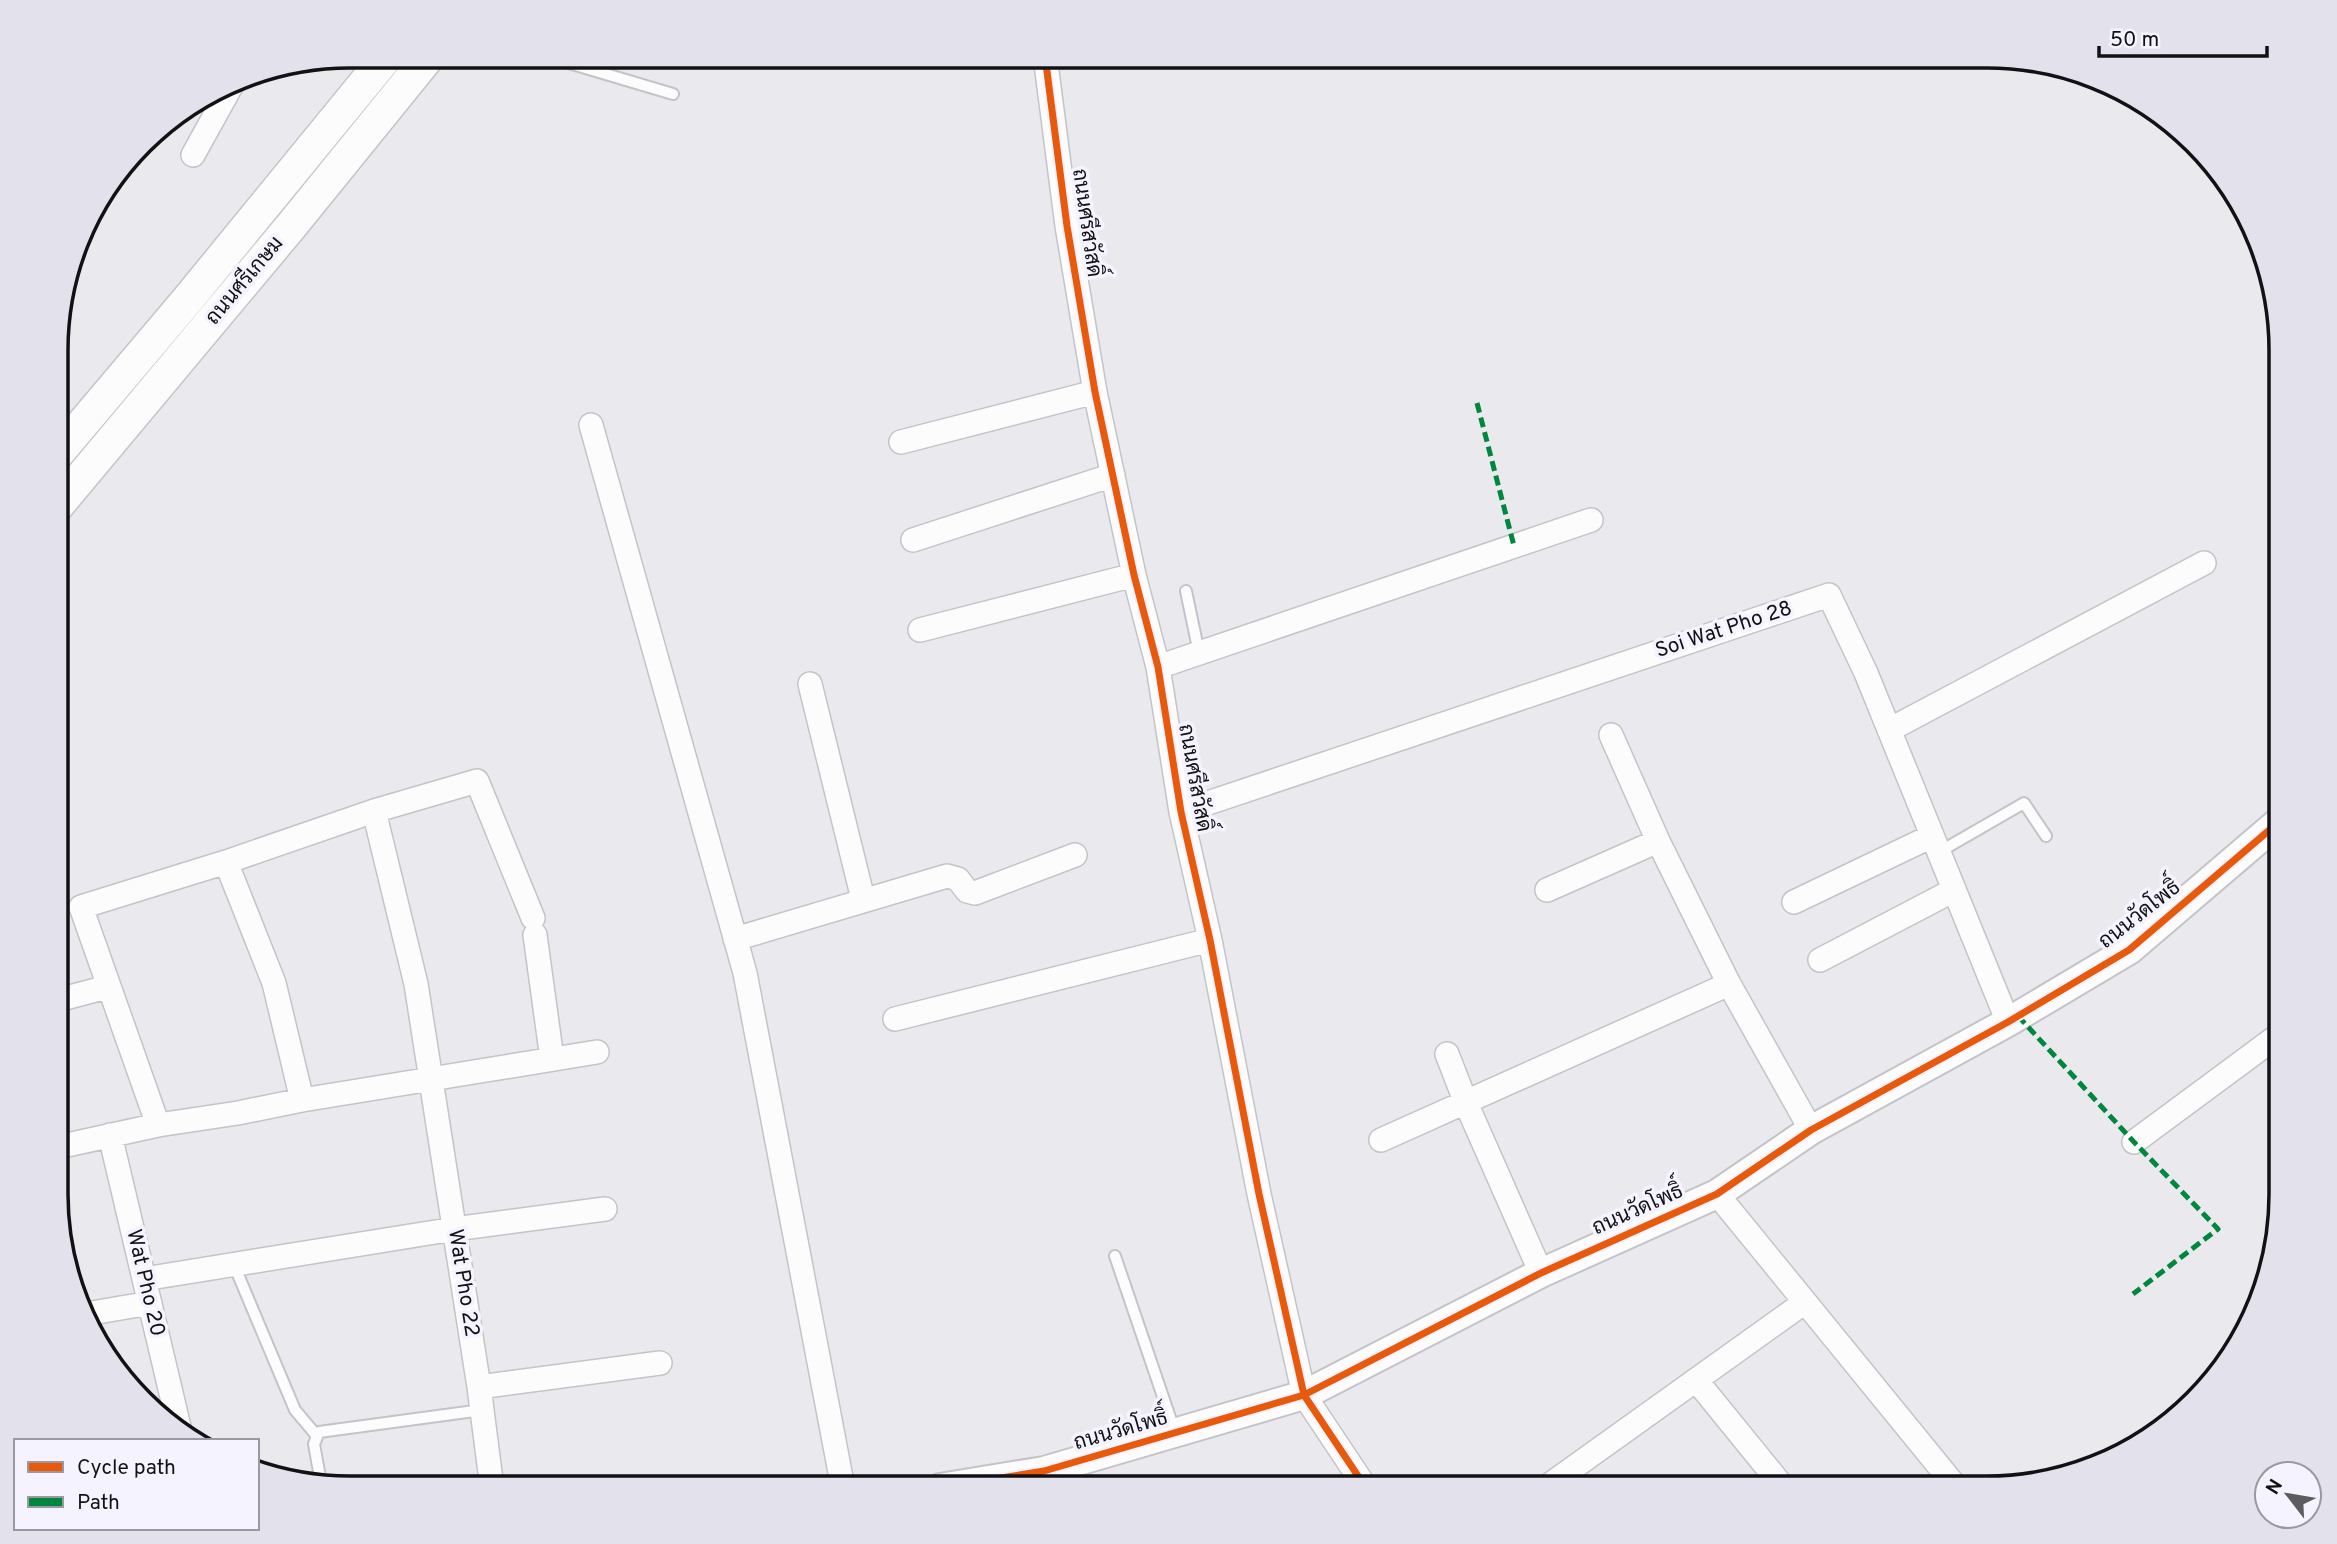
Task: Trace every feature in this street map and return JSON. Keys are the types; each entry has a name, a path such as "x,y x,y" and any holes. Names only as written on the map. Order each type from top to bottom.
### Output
{"main road":[{"name":"ถนนศรีเกษม","path":"68,441 190,298 377,68"},
{"name":"ถนนศรีเกษม","path":"68,493 419,68"},
{"path":"266,204 292,225"}],"street":[{"name":"ถนนศรีสวัสดิ์","path":"1047,68 1067,226 1096,391 1134,575 1157,667 1181,812 1210,940 1259,1194 1304,1395 1358,1476"},
{"path":"193,155 225,97"},
{"path":"901,442 1096,391"},
{"path":"591,425 745,973 841,1476"},
{"path":"912,540 1113,475"},
{"path":"1157,667 1591,520"},
{"path":"1889,730 2204,563"},
{"path":"920,630 1134,575"},
{"name":"Soi Wat Pho 28","path":"1181,812 1829,595 1866,673 2008,1022"},
{"path":"810,684 863,899"},
{"path":"1611,736 1658,841 1730,984 1811,1130"},
{"path":"158,1125 107,987 81,906 226,862 374,811 477,781 534,926 552,1059"},
{"name":"Wat Pho 22","path":"374,811 416,984 481,1399 491,1476"},
{"name":"ถนนวัดโพธิ์","path":"1013,1476 1044,1471 1304,1395 1541,1273 1717,1194 1811,1130 2008,1022 2129,950 2269,834"},
{"path":"1547,890 1658,841"},
{"path":"1794,902 1935,844"},
{"path":"735,939 947,876 958,878 967,891 975,893 1075,855"},
{"path":"226,862 274,983 302,1100"},
{"path":"1819,960 1954,890"},
{"path":"895,1019 1210,940"},
{"path":"1381,1140 1730,984"},
{"path":"68,997 107,987"},
{"path":"2134,1142 2269,1042"},
{"path":"68,1145 158,1125 597,1052"},
{"path":"1447,1054 1541,1273"},
{"name":"Wat Pho 20","path":"110,1135 177,1417"},
{"path":"1717,1194 1947,1476"},
{"path":"144,1279 454,1228 605,1209"},
{"path":"1562,1476 1805,1302"},
{"path":"94,1313 150,1303"},
{"path":"481,1399 660,1363"},
{"path":"1696,1380 1773,1476"}],"lane":[{"path":"585,68 673,94"},
{"path":"1186,591 1199,653"},
{"path":"1935,844 2024,803 2046,836"},
{"path":"1115,1256 1175,1433"},
{"path":"234,1265 295,1410 317,1436"},
{"path":"319,1474 314,1444 317,1436 324,1430 481,1399"}],"marked path":[{"path":"1477,403 1514,546"},
{"path":"2018,1016 2218,1229 2133,1294"}],"cycle path":[{"path":"1047,68 1067,226 1095,392 1134,575 1158,667 1181,812 1210,940 1259,1194 1304,1395 1358,1476"},
{"path":"1013,1476 1044,1471 1304,1395 1541,1273 1717,1194 1811,1130 2008,1022 2129,950 2269,830"}]}
